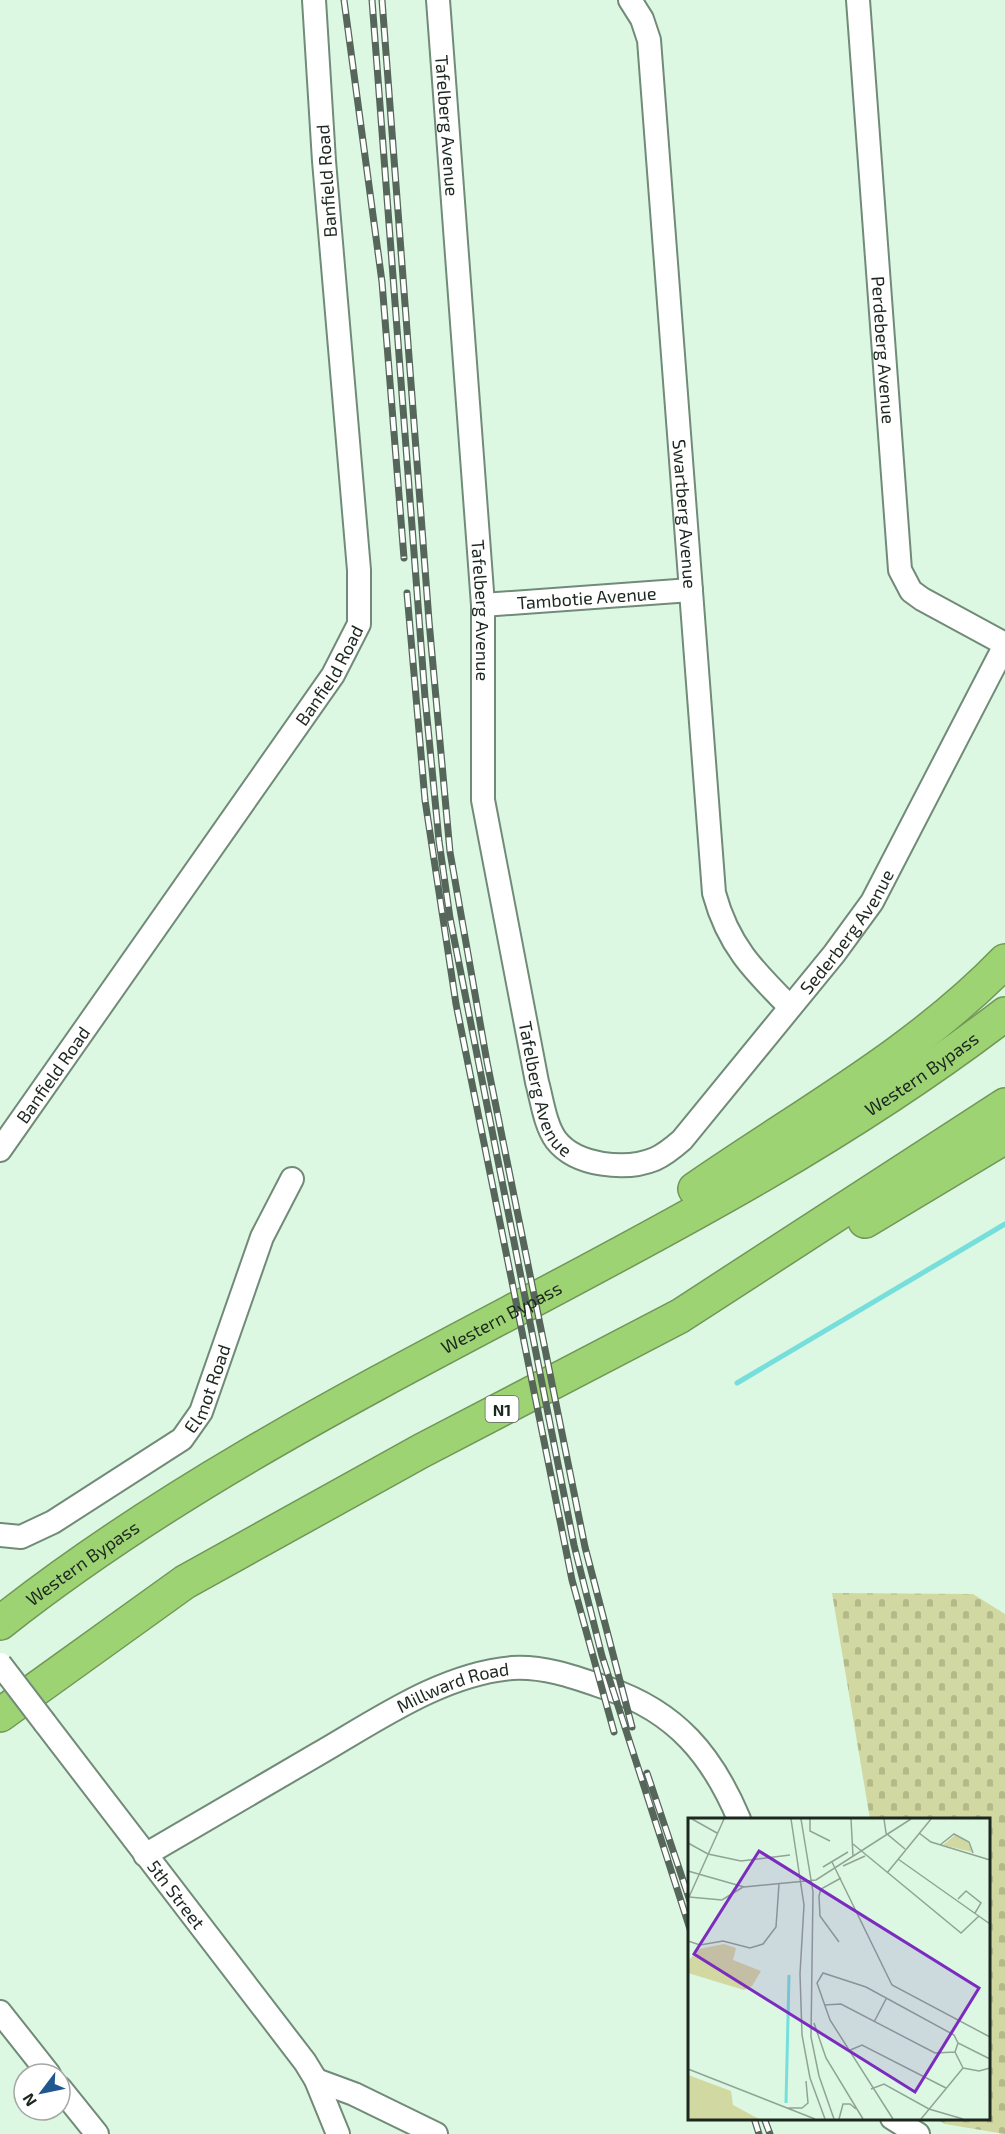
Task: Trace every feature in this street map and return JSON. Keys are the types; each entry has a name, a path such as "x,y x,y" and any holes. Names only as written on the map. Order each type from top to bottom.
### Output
{"highway":[{"path":"550,1290 769,1137 880,1066 970,994 1005,961"},
{"name":"Western Bypass","path":"0,1623 58,1579 152,1515 293,1429 799,1152 908,1083 1005,1014"},
{"name":"N1","path":"0,1714 185,1582 422,1451 680,1316 1005,1105"},
{"path":"680,1316 771,1275 1005,1137"}],"street":[{"name":"Banfield Road","path":"0,1150 333,675 359,624 359,570 324,162 314,0"},
{"name":"Tafelberg Avenue","path":"438,0 483,604 483,800 537,1082 550,1128 558,1142 570,1154 596,1162 624,1165"},
{"name":"Swartberg Avenue","path":"630,0 642,19 649,40 714,893 723,924 739,951 753,970 790,1007"},
{"name":"Perdeberg Avenue","path":"858,0 900,570 911,591 922,599 1005,644"},
{"name":"Tambotie Avenue","path":"483,604 691,590"},
{"name":"Sederberg Avenue","path":"624,1165 655,1159 670,1151 682,1140 834,954 872,902 1005,644"},
{"name":"Elmot Road","path":"0,1535 21,1537 40,1530 132,1473 182,1439 193,1426 201,1412 262,1237 292,1179"},
{"name":"5th Street","path":"0,1664 215,1943 316,2080 338,2134"},
{"name":"Millward Road","path":"145,1855 418,1697 485,1672 512,1668 551,1670 635,1698 664,1717 678,1727 705,1755 718,1775 739,1818"},
{"path":"0,2012 40,2062"},
{"path":"316,2080 354,2094 436,2134"},
{"path":"72,2103 97,2134"},
{"path":"894,2119 917,2134"}],"green space":[{"path":"832,1593 973,1594 1005,1614 1005,2134 945,2124 936,2119 990,2119 990,1818 870,1818"}],"waterway":[{"path":"737,1383 1005,1224"}],"railway":[{"path":"344,0 382,282 404,558"},
{"path":"372,0 425,697 439,841 450,918 574,1545 602,1656 688,1923"},
{"path":"382,0 429,621 450,852 487,1062 585,1547 632,1727"},
{"path":"407,593 425,800 456,1004 572,1580 614,1732"},
{"path":"647,1773 688,1895"},
{"path":"754,2119 759,2134"},
{"path":"764,2119 770,2134"}]}
